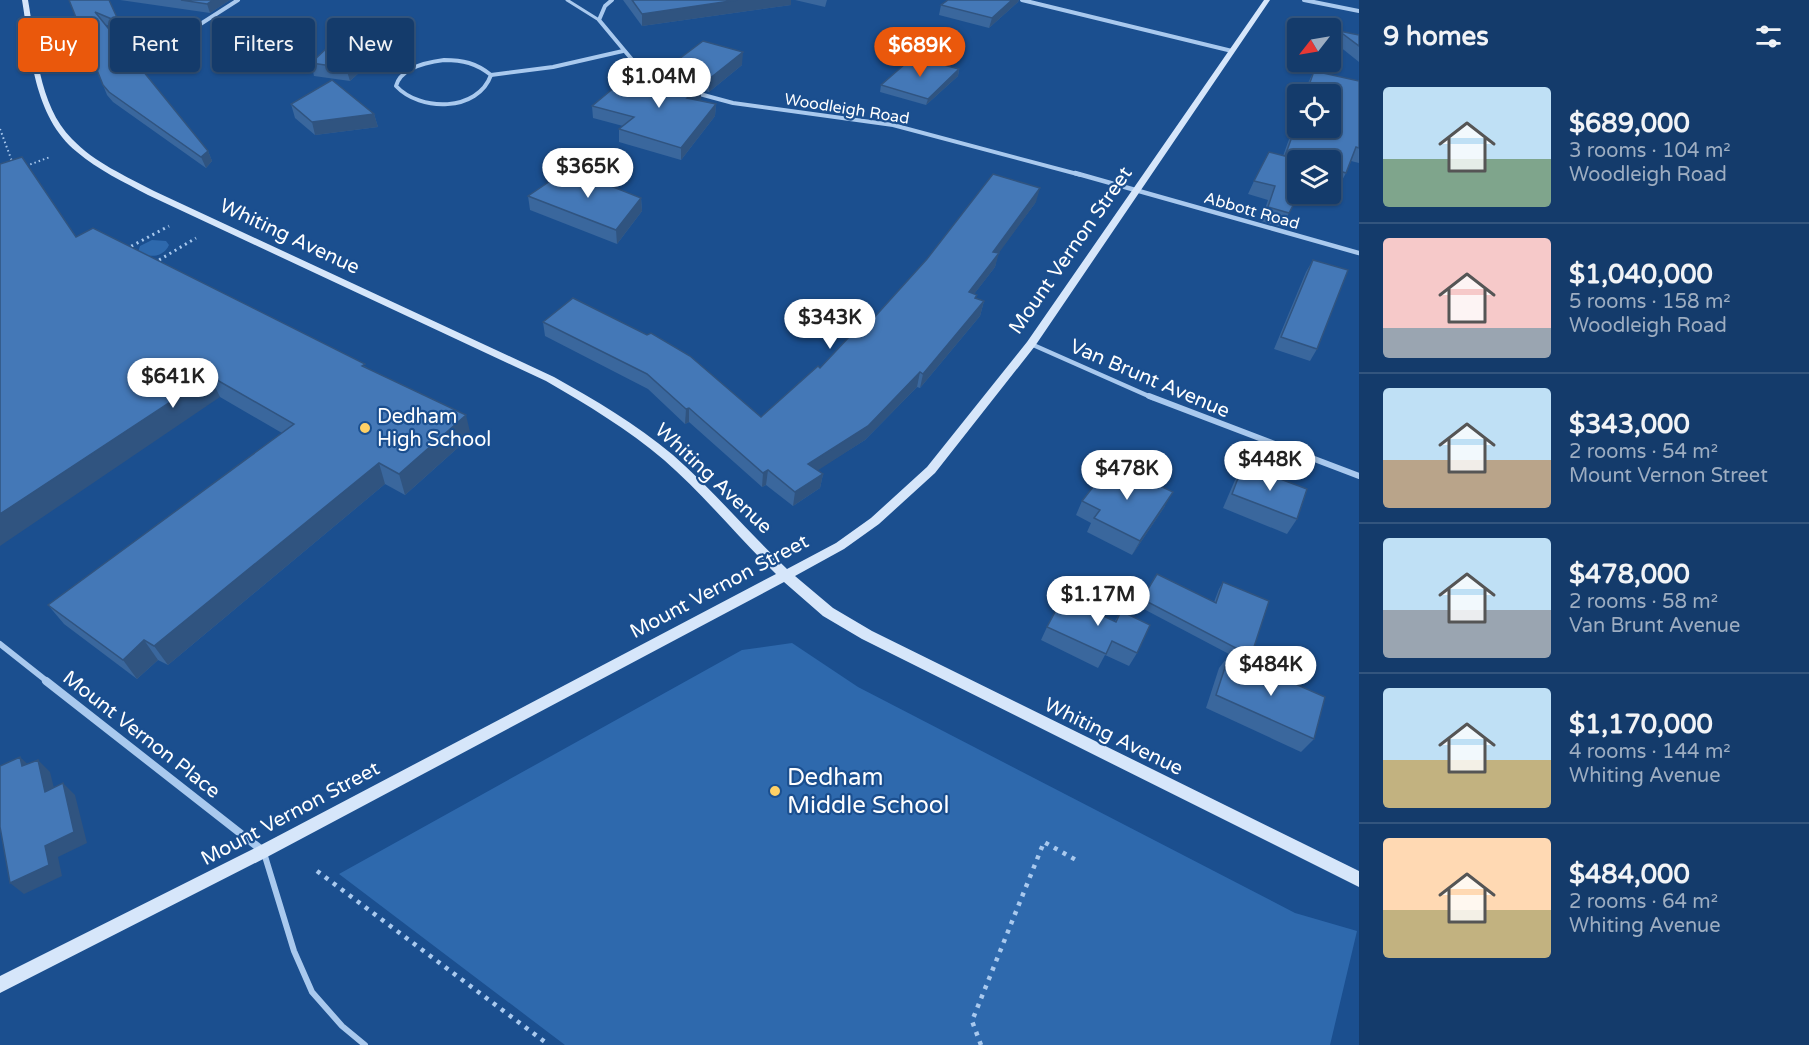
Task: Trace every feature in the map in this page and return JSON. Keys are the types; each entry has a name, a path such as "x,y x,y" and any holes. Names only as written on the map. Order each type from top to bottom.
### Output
{"street":[{"name":"Whiting Avenue","path":"25,0 46,105 60,131 73,146 94,161 151,193 550,379 639,433 683,470 786,575 828,612 867,635 1359,879"},
{"path":"200,24 238,0"},
{"path":"612,0 605,6 599,20 623,51 645,72 666,82"},
{"path":"1022,0 1232,51"},
{"name":"Mount Vernon Street","path":"0,985 264,851 786,575 840,546 874,522 901,499 954,443 1031,344 1267,0"},
{"path":"1304,0 1359,11"},
{"path":"492,75 487,88 478,95 450,103 419,102 399,93 396,86 398,79 405,72 423,64 446,60 474,63 492,75 554,68 623,51"},
{"name":"Woodleigh Road","path":"692,92 733,103 893,125 1138,190"},
{"name":"Abbott Road","path":"1138,190 1359,254"},
{"name":"Van Brunt Avenue","path":"1031,344 1154,398 1359,476"},
{"name":"Mount Vernon Place","path":"0,644 264,851"}],"lane":[{"path":"567,0 599,20"},
{"path":"264,851 294,951 312,992 342,1026 365,1045"}],"path":[{"path":"0,129 15,170"},
{"path":"24,167 50,157"},
{"path":"133,255 125,249 170,225"},
{"path":"150,264 197,238"},
{"path":"981,1045 972,1021 1044,842 1076,860"},
{"path":"317,871 549,1045"}],"shaded area":[{"path":"152,240 166,241 169,245 155,256 138,252 140,246"},
{"name":"Dedham Middle School","path":"792,643 858,687 1295,913 1357,931 1330,1045 565,1045 339,874 742,650"}],"building":[{"path":"69,0 109,0 117,18 110,18 95,12 110,30 110,72 144,72 208,151 201,157 109,92 103,85 98,72 98,18 76,18"},
{"path":"181,0 213,0 207,4"},
{"path":"632,0 737,0 642,14"},
{"path":"948,0 1012,0 992,18 941,5"},
{"path":"1341,31 1359,35 1359,46 1341,32"},
{"path":"703,41 743,52 709,79 671,65"},
{"path":"327,48 327,65 315,64 315,59"},
{"path":"913,57 959,69 928,99 881,85"},
{"path":"663,72 701,87 687,98 716,104 681,148 619,129 634,117 592,106 621,82 629,81 645,85"},
{"path":"1314,72 1359,81 1359,148 1356,147 1346,173 1341,171 1341,150 1287,150 1292,138 1341,138 1341,84 1309,84"},
{"path":"332,80 374,114 312,122 291,104"},
{"path":"1287,150 1287,204 1294,204 1289,213 1268,207 1275,186 1254,181 1269,152 1285,156"},
{"name":"Dedham High School","path":"22,157 76,237 93,228 365,364 362,366 466,415 399,474 379,463 154,646 144,640 123,660 48,605 294,424 210,376 0,514 0,164"},
{"path":"568,169 641,198 616,230 528,196"},
{"path":"993,174 1040,188 993,252 999,253 969,292 977,295 975,298 984,301 923,374 920,372 868,426 808,464 823,474 795,492 768,470 763,473 647,374 543,322 573,298 647,335 651,333 690,356 761,417 818,366 820,368 865,320 870,322 927,259"},
{"path":"1313,260 1348,270 1317,349 1281,337"},
{"path":"1112,463 1173,492 1140,541 1094,518 1100,510 1082,501"},
{"path":"1243,465 1307,489 1297,519 1232,494"},
{"path":"1157,574 1216,603 1223,582 1269,601 1251,656 1142,599"},
{"path":"1063,597 1116,622 1121,611 1150,625 1137,653 1112,641 1106,654 1047,627"},
{"path":"1229,655 1325,697 1314,739 1216,695"},
{"path":"20,757 22,766 38,760 45,792 63,783 74,832 45,846 49,865 10,883 0,827 0,766"}],"place":[{"name":"Dedham High School","path":"365,428"},
{"name":"Dedham Middle School","path":"775,791"}]}
